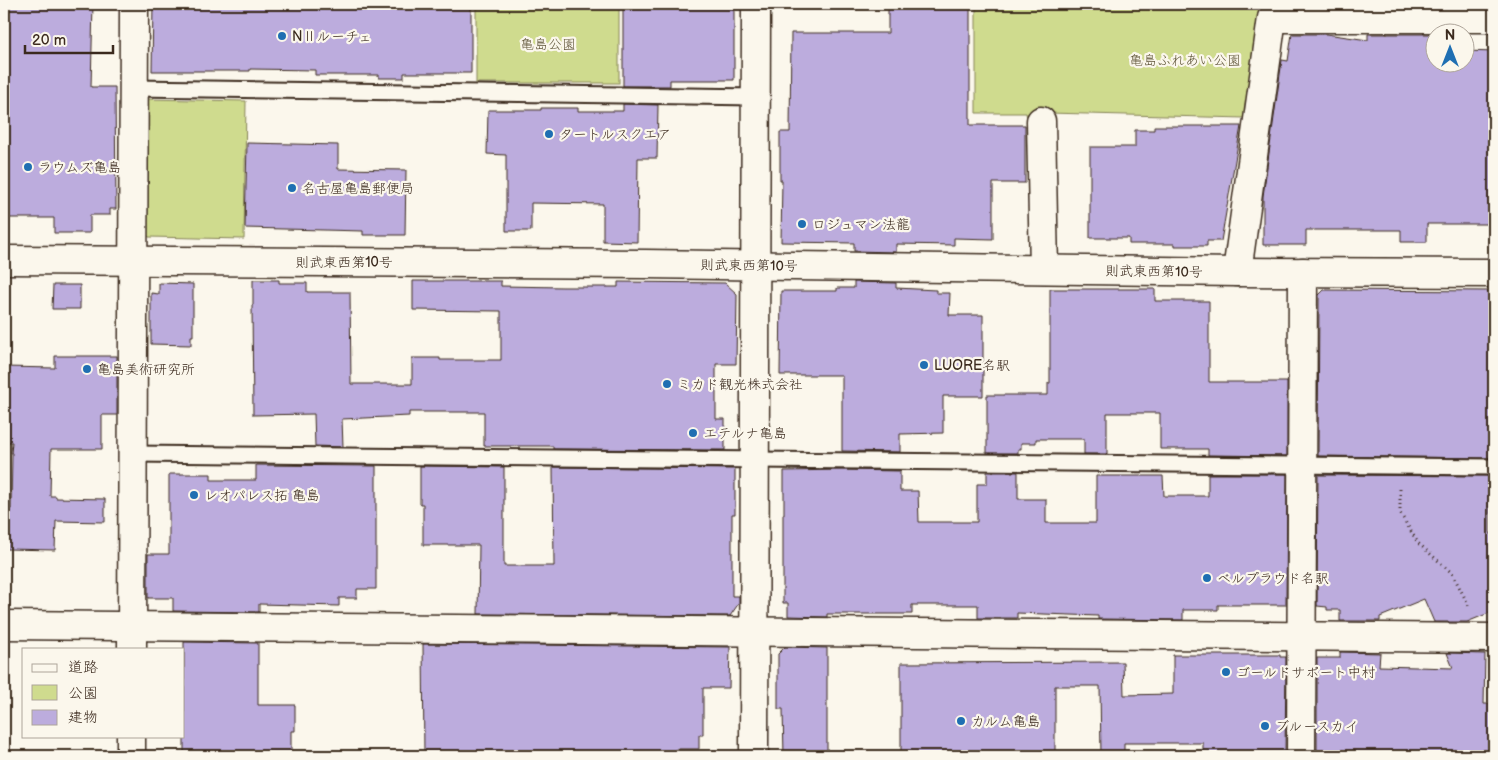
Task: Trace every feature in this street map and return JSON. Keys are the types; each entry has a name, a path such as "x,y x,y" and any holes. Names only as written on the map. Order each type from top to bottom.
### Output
{"street":[{"path":"132,637 134,4"},
{"path":"754,756 756,4"},
{"path":"1237,272 1272,18 1284,11 1488,13"},
{"path":"1041,121 1044,269"},
{"name":"則武東西第10号","path":"4,260 756,265 1494,274"},
{"path":"1301,756 1303,272"},
{"path":"4,625 132,637 754,631 1489,638"},
{"path":"131,738 131,756"}],"lane":[{"path":"134,88 756,97"},
{"path":"132,454 1494,467"}],"path":[{"path":"1400,466 1400,513 1418,543 1452,573 1489,638"}],"green space":[{"name":"亀島公園","path":"476,4 619,4 619,83 476,83"},
{"name":"亀島ふれあい公園","path":"976,4 1226,4 1226,6 1266,6 1245,118 1048,113 1047,119 1027,119 1026,113 976,113"},
{"path":"143,99 246,101 244,239 149,237 141,230"}],"building":[{"path":"4,4 93,4 91,87 115,87 116,209 110,209 110,215 90,215 90,233 54,233 54,218 4,218"},
{"path":"153,4 471,4 471,73 404,73 404,78 379,78 379,75 315,75 315,70 152,71"},
{"path":"623,4 734,4 734,80 670,80 670,86 623,86"},
{"path":"888,4 970,4 970,125 1025,125 1025,183 993,183 993,239 954,238 954,245 896,244 896,252 854,251 854,243 781,242 782,180 780,180 780,132 790,132 791,33 888,33"},
{"path":"1292,34 1326,34 1368,40 1368,34 1426,34 1426,72 1476,72 1476,51 1494,52 1494,224 1427,224 1427,242 1401,242 1401,230 1306,230 1306,245 1263,245 1263,196 1282,60 1288,61"},
{"path":"623,104 658,105 657,158 638,158 637,242 603,241 603,204 531,203 531,231 506,231 506,155 487,154 488,110 578,108 578,111 623,111"},
{"path":"1154,126 1241,126 1221,241 1207,241 1207,246 1175,246 1175,244 1129,244 1129,238 1090,238 1090,147 1135,147 1135,130 1154,130"},
{"path":"247,143 338,145 338,169 406,170 405,235 363,235 363,231 245,228"},
{"path":"253,280 279,280 279,283 307,283 307,292 350,292 351,384 412,384 412,358 501,360 501,311 413,310 413,281 501,281 501,286 563,287 618,287 618,282 725,283 737,294 736,364 716,364 716,419 725,419 725,450 553,449 553,446 484,446 484,412 409,412 409,416 342,419 343,447 315,446 314,414 253,415"},
{"path":"854,282 896,283 896,288 936,290 936,293 950,293 949,315 983,315 983,396 943,396 943,433 900,434 900,452 842,451 842,375 780,375 781,291 837,291 837,288 854,288"},
{"path":"159,283 193,284 193,336 191,336 191,345 151,344 151,293 159,294"},
{"path":"53,285 80,285 80,309 52,309"},
{"path":"1050,289 1155,289 1155,301 1209,301 1209,382 1287,382 1287,456 1208,455 1208,449 1160,449 1160,413 1107,413 1107,454 1084,454 1084,439 1036,439 1036,443 1021,443 1021,449 1018,449 1018,453 987,453 987,395 1048,395 1048,383 1050,383"},
{"path":"1324,290 1494,291 1494,441 1491,441 1490,458 1318,456 1319,295"},
{"path":"55,356 117,356 117,415 102,415 102,449 51,449 50,496 56,496 56,498 105,499 105,522 56,521 55,550 7,549 7,509 11,509 12,442 4,442 4,367 55,368"},
{"path":"256,465 376,466 376,589 357,589 357,598 339,598 339,606 259,604 259,612 173,611 173,598 148,598 148,554 169,554 169,474 211,474 211,480 256,480"},
{"path":"420,466 504,467 504,566 554,566 553,467 735,469 735,514 732,514 732,596 739,596 739,603 730,616 478,614 479,545 423,545 423,504 420,504"},
{"path":"784,471 900,471 900,491 918,491 919,522 977,522 977,484 987,484 987,472 1018,472 1018,499 1046,499 1046,523 1096,523 1096,476 1163,476 1164,496 1208,496 1208,474 1287,474 1286,605 1218,605 1218,610 1183,610 1183,620 1098,619 1098,616 1017,613 1017,618 978,618 978,605 912,605 912,614 827,614 827,617 788,616 788,603 783,603"},
{"path":"1318,475 1490,476 1490,532 1494,541 1494,611 1467,622 1434,622 1424,599 1380,617 1380,621 1340,621 1340,610 1327,610 1327,607 1317,606"},
{"path":"184,642 258,643 258,705 295,705 295,731 291,731 291,756 184,756"},
{"path":"423,644 730,647 729,688 703,688 703,735 699,735 699,749 676,749 676,756 424,756"},
{"path":"785,647 827,648 827,756 784,756 783,709 778,709 778,654"},
{"path":"1340,652 1380,653 1379,666 1453,668 1447,653 1485,654 1484,704 1493,704 1492,756 1317,756 1317,658 1340,658"},
{"path":"1173,655 1280,655 1280,657 1286,657 1285,756 1210,756 1210,754 1203,754 1203,743 1124,743 1124,756 1101,756 1100,686 1055,686 1055,756 901,756 901,663 1123,662 1124,695 1173,694"}],"place":[{"name":"NⅡルーチェ","path":"282,36"},
{"name":"タートルスクエア","path":"549,134"},
{"name":"ラウムズ亀島","path":"28,167"},
{"name":"名古屋亀島郵便局","path":"292,188"},
{"name":"ロジュマン法龍","path":"802,224"},
{"name":"LUORE名駅","path":"924,365"},
{"name":"亀島美術研究所","path":"87,369"},
{"name":"ミカド観光株式会社","path":"667,384"},
{"name":"エテルナ亀島","path":"693,433"},
{"name":"レオパレス拓 亀島","path":"194,495"},
{"name":"ベルプラウド名駅","path":"1207,578"},
{"name":"ゴールドサポート中村","path":"1226,672"},
{"name":"カルム亀島","path":"961,721"},
{"name":"ブルースカイ","path":"1265,726"}]}
